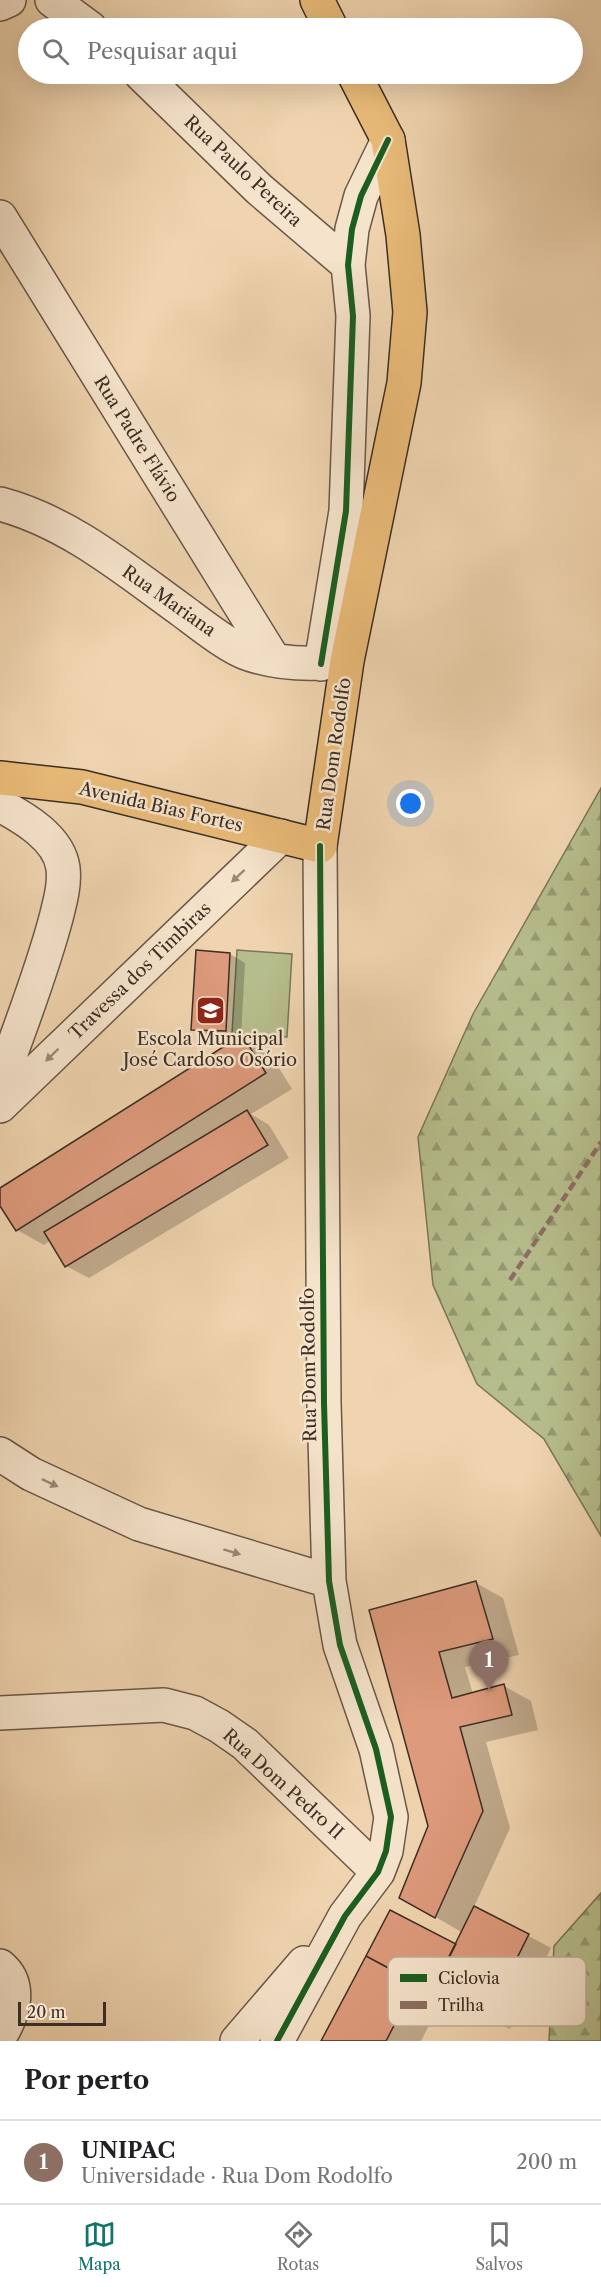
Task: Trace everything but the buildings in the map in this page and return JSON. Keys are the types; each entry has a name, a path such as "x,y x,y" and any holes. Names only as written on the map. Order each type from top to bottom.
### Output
{"main road":[{"path":"316,0 326,18"},
{"name":"Rua Dom Rodolfo","path":"320,846 334,663 404,383 410,312 403,236 388,140 359,84"},
{"name":"Avenida Bias Fortes","path":"0,778 82,787 320,846"}],"street":[{"path":"0,4 9,0"},
{"path":"52,0 76,18"},
{"name":"Rua Paulo Pereira","path":"151,84 259,189 348,265"},
{"path":"334,663 346,512 353,316 348,265 352,229 362,196 388,140"},
{"name":"Rua Padre Flávio","path":"0,218 274,660"},
{"name":"Rua Mariana","path":"0,504 15,508 71,533 246,654 274,660 334,663"},
{"path":"0,805 40,831 55,849 63,867 62,893 48,947 0,1084"},
{"name":"Travessa dos Timbiras","path":"0,1106 281,836"},
{"name":"Rua Dom Rodolfo","path":"320,846 324,1404 329,1581 340,1645 376,1749 392,1816 390,1836 378,1872 345,1916"},
{"path":"0,1454 31,1474 139,1524 329,1581"},
{"name":"Rua Dom Pedro II","path":"0,1713 164,1705 195,1713 245,1744 378,1872"},
{"path":"237,2041 345,1916"},
{"path":"277,2041 345,1916"},
{"path":"0,1966 12,1979 15,1994 8,2019 0,2036"}],"green space":[{"path":"601,788 601,1536 544,1439 477,1384 433,1285 418,1137 473,1014"},
{"path":"237,950 292,954 287,1037 232,1033"},
{"path":"601,1893 601,2041 549,2041 550,2026 586,2026 586,1957 553,1957 554,1946"}],"marked path":[{"path":"510,1280 601,1142"}],"cycle path":[{"path":"321,664 346,511 353,316 348,265 352,229 361,196 388,140"},
{"path":"277,2041 345,1916 378,1872 386,1851 391,1817 376,1749 340,1645 329,1581 324,1403 320,846"}],"place":[{"name":"Escola Municipal José Cardoso Osório","path":"210,1010"},
{"name":"UNIPAC","path":"489,1690"}]}
